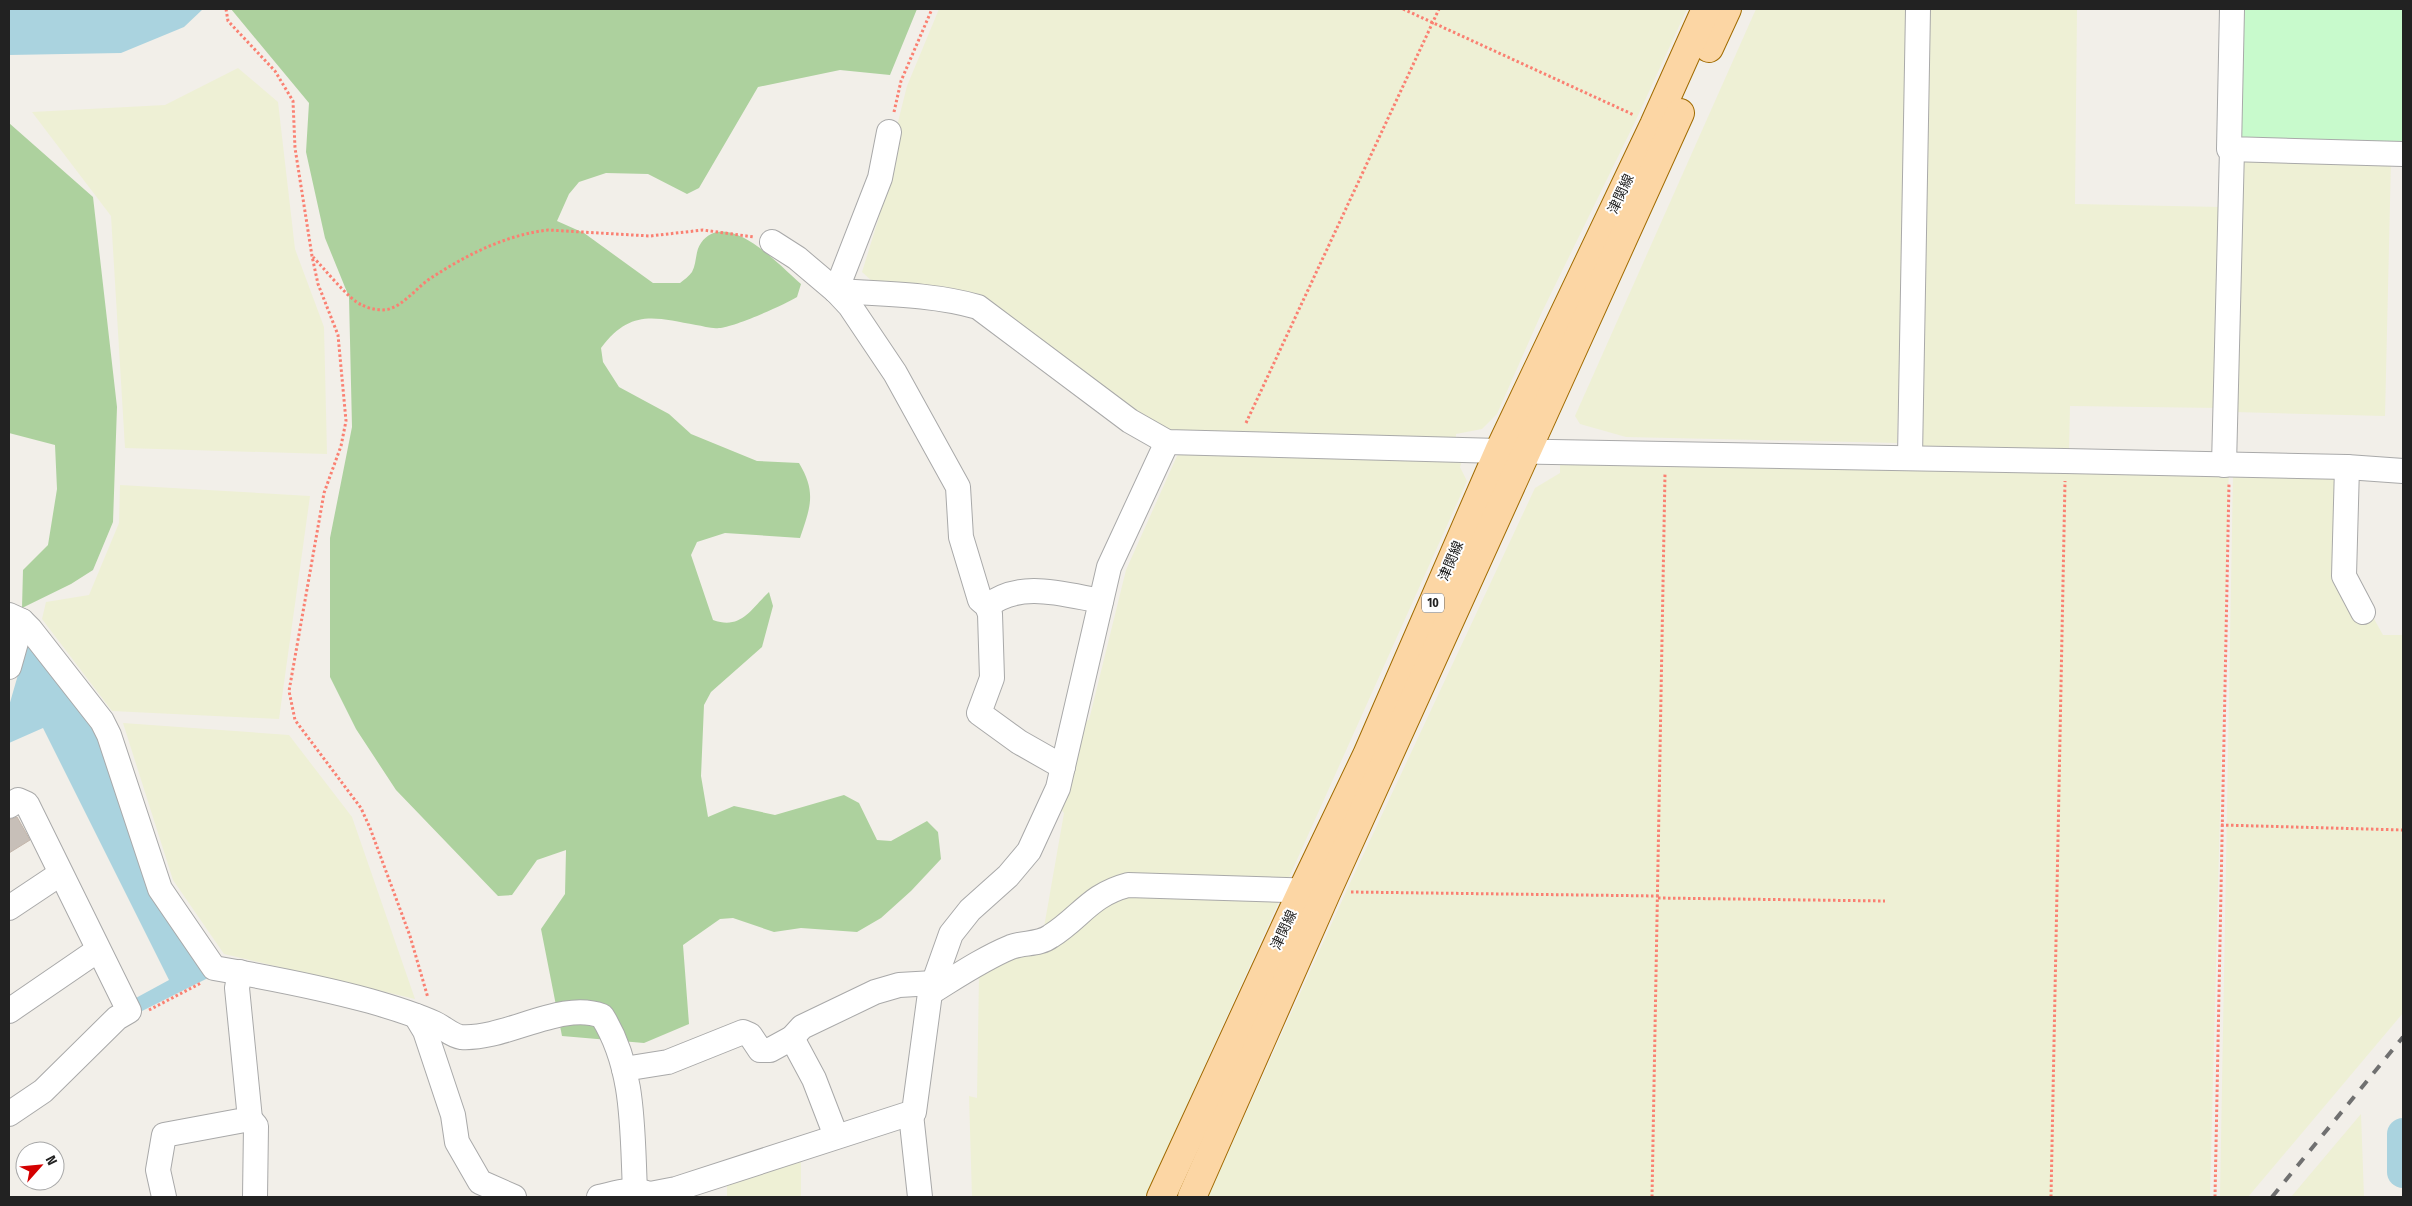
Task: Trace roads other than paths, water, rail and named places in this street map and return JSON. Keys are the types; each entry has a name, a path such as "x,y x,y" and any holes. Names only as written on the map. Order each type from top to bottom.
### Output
{"main road":[{"name":"津関線","path":"1192,1197 1368,755 1499,451 1654,125 1706,9"},
{"name":"津関線","path":"1162,1197 1315,891 1527,451 1727,9"}],"street":[{"path":"1910,458 1918,9"},
{"path":"2232,9 2229,149 2403,154"},
{"path":"836,291 880,178 890,132"},
{"path":"2227,465 2232,149"},
{"path":"772,242 796,258 836,291 860,320 895,373 958,487 961,537 980,600 987,606 990,614 992,678 980,713 1019,742 1063,767"},
{"path":"836,291 938,299 978,307 1130,421 1167,442 1237,442 1499,451 2347,467 2403,471"},
{"path":"600,1197 644,1194 676,1189 914,1112 932,988 951,934 970,910 1008,876 1029,851 1058,788 1110,567 1167,442"},
{"path":"2347,467 2344,576 2363,612"},
{"path":"987,606 998,598 1022,590 1042,591 1101,600"},
{"path":"9,667 15,618"},
{"path":"15,618 102,721 109,735 160,889 214,968 369,1001 425,1020 458,1036 469,1037 510,1030 574,1013 602,1016 608,1026 624,1069 644,1194"},
{"path":"9,806 18,800 27,804 129,1011 117,1018 42,1091 9,1114"},
{"path":"9,908 60,874"},
{"path":"624,1069 668,1062 743,1032 750,1034 758,1049 762,1051 770,1050 792,1038 802,1027 875,992 899,985 932,988 1012,946 1039,942 1052,936 1097,897 1110,890 1128,885 1315,891"},
{"path":"9,1011 98,950"},
{"path":"229,970 237,988 250,1119 256,1126 255,1197"},
{"path":"425,1020 428,1040 453,1115 457,1142 480,1182 514,1197"},
{"path":"792,1038 814,1079 836,1136"},
{"path":"911,1114 920,1197"},
{"path":"162,1188 158,1170 164,1135 250,1119"}],"water":[{"path":"9,9 203,9 184,27 121,53 9,55"},
{"path":"28,640 92,721 210,977 140,1012 134,999 169,980 43,728 9,743 9,706"}],"waterway":[{"path":"2403,1134 2403,1172"}],"railway":[{"path":"2272,1197 2403,1037"}]}
